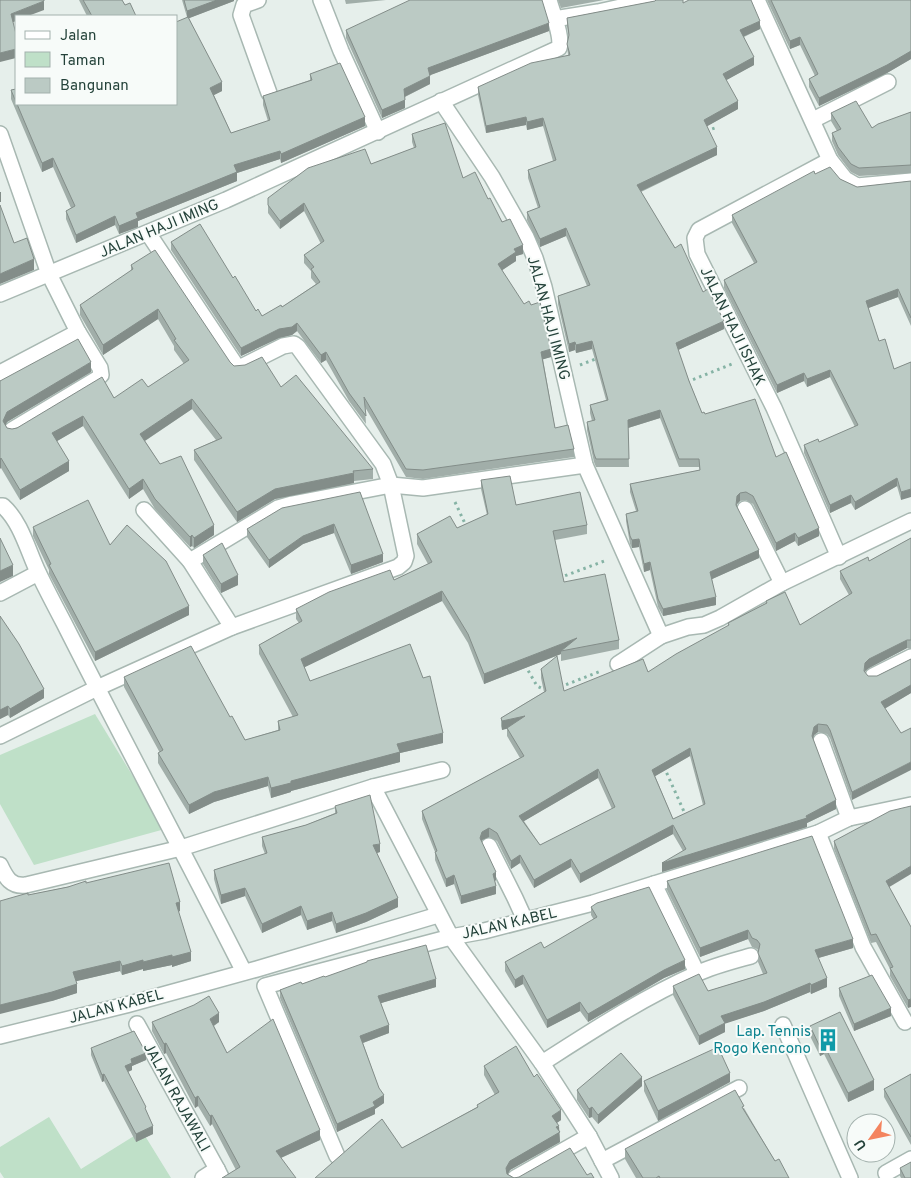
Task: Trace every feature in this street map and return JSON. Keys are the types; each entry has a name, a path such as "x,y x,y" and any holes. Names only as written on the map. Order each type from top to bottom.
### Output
{"street":[{"path":"258,0 244,5 242,15 269,93"},
{"path":"321,0 341,51 378,132"},
{"path":"442,101 559,48 561,43 549,0"},
{"path":"554,19 653,0"},
{"path":"757,0 830,160 845,179 857,186 911,181"},
{"path":"813,120 888,82"},
{"name":"JALAN HAJI IMING","path":"0,294 226,200 378,132 442,101 492,177 526,237 535,258 544,287 586,465 661,636"},
{"path":"0,134 49,274 78,332 100,368 101,375 12,430"},
{"name":"JALAN HAJI ISHAK","path":"830,160 699,230 695,238 697,254 774,408 839,557"},
{"path":"0,736 97,688 232,627 398,567 404,562 406,556 391,486 383,464 298,347 294,344 283,346 243,366 237,367 148,233"},
{"path":"0,373 78,332"},
{"path":"190,561 278,508 391,486 423,488 586,465"},
{"path":"0,506 3,506 10,512 15,521 38,572 244,972"},
{"path":"745,509 782,583"},
{"path":"144,510 190,561 232,627"},
{"path":"618,664 661,636 688,627 704,625 720,618 782,583 911,521"},
{"path":"0,593 38,572"},
{"path":"873,676 911,657"},
{"path":"821,741 849,818"},
{"path":"0,865 7,879 19,886 181,848 373,787 442,770"},
{"path":"373,787 438,915"},
{"name":"JALAN KABEL","path":"0,1036 126,1005 438,915 451,937 593,903 818,833 849,818 911,805"},
{"path":"818,833 863,947 905,1022"},
{"path":"489,846 525,920"},
{"path":"654,884 697,973"},
{"path":"337,1156 265,986 451,937 542,1063 612,1178"},
{"path":"542,1063 601,1025 697,973 751,956"},
{"name":"JALAN RAJAWALI","path":"137,1024 219,1174 203,1178"},
{"path":"782,1026 850,1178"},
{"path":"602,1160 739,1088"},
{"path":"515,1178 588,1136"},
{"path":"883,1176 911,1159"}],"path":[{"path":"699,134 715,128"},
{"path":"563,371 605,355"},
{"path":"686,383 748,357"},
{"path":"448,484 470,536"},
{"path":"556,579 625,553"},
{"path":"524,664 537,686 545,691 550,691"},
{"path":"556,689 618,664"},
{"path":"660,758 688,822"}],"green space":[{"path":"95,714 165,829 34,865 0,804 0,755"},
{"path":"49,1117 81,1169 142,1131 171,1178 4,1178 0,1172 0,1147"}],"building":[{"path":"0,0 44,0 11,14 15,30 15,49 0,53"},
{"path":"83,0 122,0 125,5 130,3 136,15 91,15"},
{"path":"184,0 217,0 187,11"},
{"path":"410,0 542,0 549,23 428,68 430,76 404,89 405,100 382,110 346,30"},
{"path":"656,0 683,0 683,3 689,0 751,0 760,21 740,30 754,57 723,74 738,101 704,120 717,147 637,185 675,248 681,244 703,292 708,289 724,321 676,343 702,413 704,412 705,414 755,399 776,457 786,452 819,528 798,538 795,533 776,543 753,496 746,492 740,493 737,496 736,505 759,550 710,572 716,597 663,609 658,599 650,562 644,564 639,539 632,540 630,536 626,514 638,511 630,484 700,470 699,459 679,459 660,410 628,420 629,459 596,459 587,422 595,420 590,405 608,400 592,341 576,345 575,342 569,344 558,296 590,285 566,228 540,239 527,212 540,207 528,170 556,160 543,118 527,122 526,117 486,126 478,87 531,63 570,55 567,44 569,35 567,18"},
{"path":"771,0 911,0 911,51 887,65 819,98 809,79 818,74 800,37 790,41"},
{"path":"188,17 222,82 210,88 231,133 270,120 263,96 312,80 310,74 340,63 365,117 281,154 280,151 234,165 237,172 136,213 138,218 119,226 115,216 76,235 66,211 75,206 53,158 42,163 17,105 178,105 178,21"},
{"path":"15,89 15,100 11,90"},
{"path":"856,101 872,128 911,112 911,165 859,168 851,164 838,147 832,133 841,129 831,113"},
{"path":"445,123 463,178 475,172 502,222 510,219 523,245 514,249 516,252 498,264 524,304 529,301 531,305 540,302 551,349 541,352 555,428 568,425 574,449 423,470 406,469 364,397 366,416 349,393 326,352 321,355 297,323 292,327 279,329 241,348 171,242 200,224 233,278 235,276 256,311 258,309 262,316 281,305 282,307 320,282 311,269 314,267 304,255 324,241 304,203 280,221 268,205 268,198 308,168 365,149 371,164 416,147 412,134"},
{"path":"830,167 840,179 857,187 911,181 911,318 898,289 866,301 879,341 885,339 894,369 911,362 911,489 901,492 897,478 855,502 851,495 830,505 804,445 818,439 819,442 858,425 830,370 807,379 804,373 777,385 724,280 757,262 732,215 814,171 815,174"},
{"path":"0,205 14,243 27,238 34,259 0,274"},
{"path":"155,250 230,362 234,366 245,365 262,357 281,387 296,375 373,469 353,471 354,473 275,489 237,512 194,450 222,438 192,399 140,434 160,464 181,456 214,525 194,538 192,535 190,537 155,499 143,479 129,489 83,416 52,433 69,461 20,490 0,459 0,381 78,339 91,362 7,412 3,421 7,428 12,429 17,428 102,377 114,398 142,379 148,387 189,360 174,340 176,339 158,309 103,345 80,305 133,269 131,265"},
{"path":"510,476 516,505 580,492 587,525 553,531 564,582 605,574 619,640 561,651 577,638 484,674 468,634 442,591 301,659 310,681 410,644 423,678 430,676 443,733 397,744 400,752 291,781 291,783 271,788 268,777 214,792 189,805 158,753 163,750 124,677 191,646 230,717 232,716 245,740 280,730 278,721 298,715 259,645 302,621 296,609 329,592 390,570 394,580 432,562 417,534 450,516 457,528 488,514 481,480"},
{"path":"360,492 383,554 351,565 334,524 303,536 269,560 247,529 282,508"},
{"path":"88,500 110,545 127,525 166,561 189,606 95,652 49,565 51,564 33,527"},
{"path":"0,538 13,565 0,571"},
{"path":"911,538 911,640 907,640 869,659 865,663 864,671 868,676 877,676 911,659 911,685 881,702 901,733 911,728 911,762 852,792 830,730 827,725 818,724 814,727 812,736 836,800 806,816 807,818 662,863 686,849 673,825 580,874 571,859 534,880 520,855 511,861 497,833 489,828 482,832 480,838 496,872 493,874 496,886 461,896 454,875 446,879 422,811 524,756 507,728 525,716 502,721 501,718 546,691 541,669 557,656 564,691 643,659 648,672 676,654 729,625 728,623 785,592 800,625 852,593 840,571 868,557 869,561","holes":["690,748 705,804 673,819 652,770","598,769 615,807 540,845 519,816"]},
{"path":"222,543 238,575 221,584 203,555"},
{"path":"0,616 19,644 44,689 10,709 8,706 0,710"},
{"path":"370,795 380,844 373,845 398,898 336,924 332,912 307,921 301,906 262,924 245,888 221,895 214,870 267,853 262,837 306,825 337,813 335,806"},
{"path":"911,806 911,866 886,881 911,927 911,999 908,1000 890,968 893,967 876,934 871,935 834,841 890,811"},
{"path":"812,836 853,939 815,950 827,978 721,1016 725,1023 699,1036 673,986 699,974 708,991 767,973 758,953 760,944 752,938 748,930 700,948 667,881"},
{"path":"169,863 180,902 176,903 191,952 143,962 143,960 122,966 120,961 73,972 77,984 0,1005 0,901 28,893 28,895 68,887 86,881 86,883"},
{"path":"649,887 685,960 588,1014 580,1002 547,1020 523,975 515,980 505,962 541,942 544,948 597,917 591,907 597,903"},
{"path":"426,945 436,979 378,996 389,1025 360,1036 379,1088 384,1095 373,1102 375,1106 337,1124 280,990 301,982 302,984 325,977 367,961"},
{"path":"872,975 891,1008 854,1024 839,988"},
{"path":"209,996 219,1013 210,1019 227,1053 273,1019 320,1130 276,1151 296,1178 222,1178 240,1167 212,1115 210,1116 198,1096 195,1098 166,1043 164,1044 152,1022 194,1005"},
{"path":"840,1012 874,1080 848,1093 824,1045 820,1047 810,1026"},
{"path":"134,1031 146,1053 131,1059 132,1063 125,1066 146,1107 153,1126 136,1134 104,1074 102,1075 91,1048"},
{"path":"516,1046 534,1077 537,1074 561,1110 552,1116 559,1126 556,1127 560,1132 510,1161 506,1168 507,1174 514,1178 315,1178 382,1119 402,1148 478,1107 477,1105 499,1092 484,1066"},
{"path":"718,1047 730,1073 658,1111 644,1081"},
{"path":"621,1053 642,1077 598,1115 592,1107 589,1109 577,1090"},
{"path":"911,1074 911,1137 884,1089"},
{"path":"735,1090 744,1106 742,1107 775,1161 779,1159 789,1178 660,1178 659,1176 656,1178 643,1178 625,1149"},
{"path":"570,1148 587,1175 591,1173 594,1178 514,1178"},
{"path":"911,1162 911,1178 905,1178 900,1168"}],"place":[{"name":"Lap. Tennis Rogo Kencono","path":"828,1040"}]}
